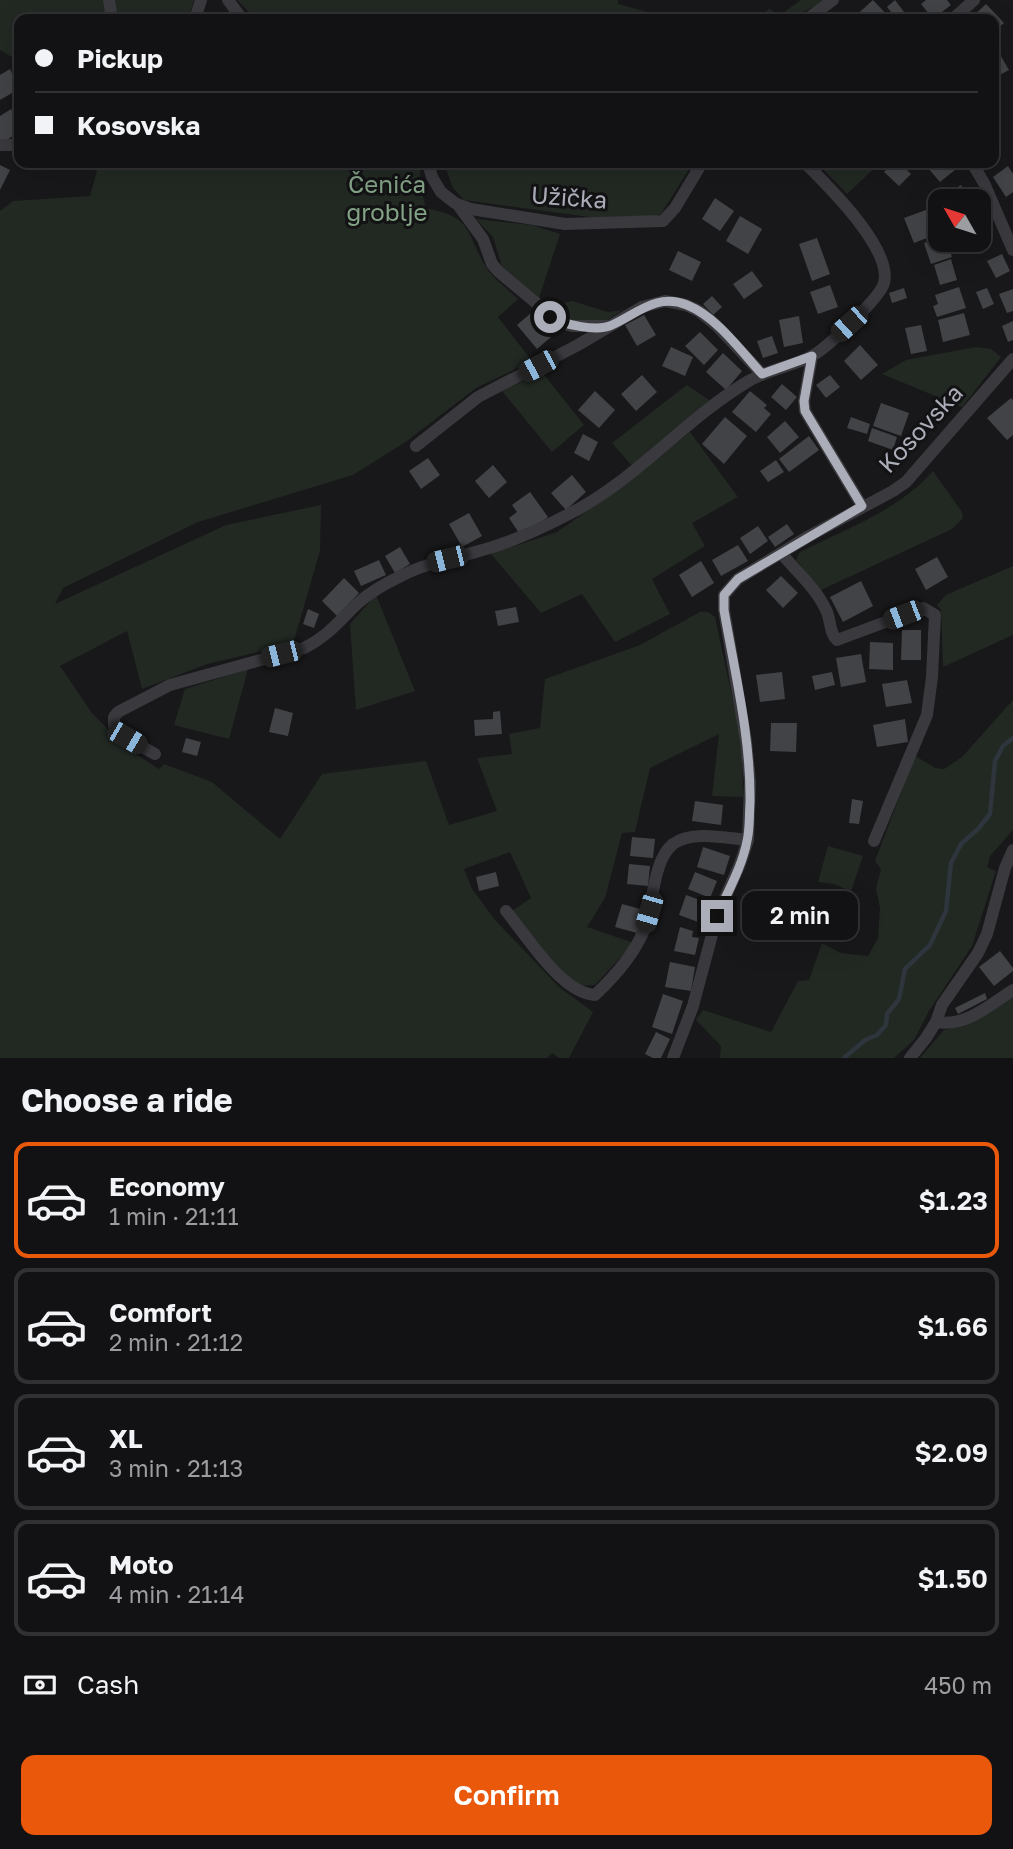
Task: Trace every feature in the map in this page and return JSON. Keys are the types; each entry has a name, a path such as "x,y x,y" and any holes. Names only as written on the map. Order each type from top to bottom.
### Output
{"street":[{"path":"814,14 833,0"},
{"path":"959,14 974,0"},
{"path":"429,168 441,192 458,205 483,239 492,264 550,317 572,326 610,326"},
{"name":"Užička","path":"458,205 565,224 663,220 675,208 699,168"},
{"path":"155,754 127,738 114,726 114,717 118,712 170,685 304,648 326,635 370,593 400,576 426,565 488,549 521,537 572,513 636,469 734,390 762,374 812,356 867,307 880,293 886,276 874,244 863,227 810,168"},
{"path":"975,168 1013,250"},
{"path":"416,446 478,397 642,307 654,303 665,301 699,311 716,325 762,374"},
{"path":"812,356 804,401 805,411 862,506"},
{"name":"Kosovska","path":"673,1058 693,1006 717,916 748,839 750,782 746,741 723,599 731,585 781,553 906,482 1013,359"},
{"path":"781,553 818,596 827,611 833,636 837,640 923,608 935,615 927,715 874,841"},
{"path":"506,911 558,975 575,990 595,995 636,948 651,908 663,854 675,842 699,836 748,839"},
{"path":"911,1058 978,953 987,934 1013,850"},
{"path":"936,1022 966,1020 1013,990"}],"green space":[{"path":"0,0 104,0 106,14 14,14 14,58 0,50"},
{"path":"115,0 194,0 190,14 116,14"},
{"path":"237,0 618,0 618,4 654,14 251,14"},
{"path":"801,0 824,0 797,14 781,14"},
{"path":"769,9 778,14 762,14"},
{"name":"Čenića groblje","path":"98,168 420,168 419,182 426,208 453,216 460,221 466,227 489,271 518,299 498,317 532,361 476,388 407,441 353,475 198,522 63,588 55,604 226,525 321,505 320,551 293,644 207,664 142,689 127,631 60,666 92,713 125,747 159,769 164,764 212,782 280,839 322,774 426,761 449,825 497,811 477,758 512,754 509,734 540,728 545,679 640,645 700,612 708,612 715,617 738,724 743,797 712,796 719,734 650,768 635,832 622,833 605,898 587,927 634,943 595,985 579,986 561,972 512,911 531,898 510,852 464,869 472,889 496,921 559,987 593,1012 569,1058 559,1058 552,1053 547,1058 0,1058 0,211 13,201 90,196"},
{"path":"446,168 690,168 661,214 655,216 597,218 464,200 453,188"},
{"path":"822,168 875,168 847,194"},
{"path":"476,219 532,225 560,234 539,298 503,270 493,237"},
{"path":"572,301 608,312 623,310 607,320 567,320 548,307"},
{"path":"976,347 991,349 1001,357 962,407 882,374 906,360"},
{"path":"542,372 584,425 552,452 502,391"},
{"path":"687,385 710,401 632,466 612,443"},
{"path":"690,432 738,497 692,523 705,546 652,579 670,614 615,642 582,594 541,613 491,554 557,532 615,492"},
{"path":"933,471 962,512 963,518 952,529 821,590 796,560 800,552 888,508"},
{"path":"1013,566 1013,635 943,667 941,610 937,605 946,595"},
{"path":"376,595 415,691 356,710 350,624"},
{"path":"248,669 229,739 174,725 185,689"},
{"path":"1013,700 1013,830 990,856 987,867 996,871 972,946 929,1011 914,1040 894,1058 720,1058 721,1046 696,1020 703,1010 771,1032 798,981 809,980 822,943 841,953 868,956 878,938 880,908 876,889 881,869 875,861 915,756 936,768 944,769 962,757"},
{"path":"828,846 863,856 851,891 834,884 818,882"},
{"path":"1013,995 1013,1058 920,1058 944,1030 960,1026"}],"building":[{"path":"873,0 886,14 858,14"},
{"path":"895,0 904,12 893,14 887,7"},
{"path":"926,0 947,0 951,5 939,14 929,14 921,4"},
{"path":"986,4 995,14 975,14"},
{"path":"999,53 1009,70 999,75"},
{"path":"10,69 14,78 14,92 0,100 0,75"},
{"path":"11,109 14,114 14,135 5,141 0,140 0,116"},
{"path":"0,165 10,170 0,190"},
{"path":"1008,166 1013,174 1013,192 1006,197 993,177"},
{"path":"888,168 905,168 911,174 899,186 884,172"},
{"path":"928,168 957,168 940,182"},
{"path":"715,198 734,211 720,231 702,219"},
{"path":"928,209 928,238 914,243 904,218"},
{"path":"740,216 762,229 748,254 726,241"},
{"path":"817,238 830,274 812,281 799,244"},
{"path":"928,242 928,252 950,252 952,257 931,264 924,243"},
{"path":"678,251 701,262 692,281 669,270"},
{"path":"1002,254 1010,271 996,278 987,261"},
{"path":"951,259 957,280 940,285 934,265"},
{"path":"752,271 763,286 744,299 733,284"},
{"path":"830,285 838,307 818,314 810,292"},
{"path":"959,287 966,308 937,317 933,306 938,304 935,295"},
{"path":"904,288 907,298 892,303 889,293"},
{"path":"987,288 994,304 983,309 976,292"},
{"path":"1013,289 1013,311 1007,313 999,294"},
{"path":"712,296 722,307 713,315 703,304"},
{"path":"531,313 551,337 537,349 517,325"},
{"path":"964,313 970,335 943,342 938,320"},
{"path":"644,315 656,335 637,346 625,325"},
{"path":"799,316 803,343 784,347 779,320"},
{"path":"1013,321 1013,340 1008,342 1002,326"},
{"path":"921,325 927,351 911,354 905,328"},
{"path":"700,332 718,350 704,365 685,346"},
{"path":"772,336 778,353 763,358 757,341"},
{"path":"860,345 878,365 861,380 844,361"},
{"path":"671,347 693,357 685,376 662,366"},
{"path":"723,353 742,371 726,390 706,372"},
{"path":"642,375 657,392 636,411 621,394"},
{"path":"830,375 840,387 826,398 816,385"},
{"path":"782,384 797,397 786,410 771,397"},
{"path":"595,391 615,410 599,428 578,410"},
{"path":"750,391 767,405 764,408 771,414 756,432 732,412"},
{"path":"1011,398 1013,435 1007,440 987,418"},
{"path":"881,403 909,413 901,436 873,426"},
{"path":"725,417 747,436 724,464 702,444"},
{"path":"851,417 870,424 867,434 847,428"},
{"path":"785,421 799,437 780,453 767,437"},
{"path":"872,428 897,437 893,450 868,441"},
{"path":"583,434 598,442 589,461 574,453"},
{"path":"809,436 819,450 789,472 779,459"},
{"path":"428,458 440,475 421,489 409,471"},
{"path":"776,460 784,472 768,482 760,471"},
{"path":"493,465 507,482 489,498 475,481"},
{"path":"572,475 586,492 566,510 551,493"},
{"path":"530,492 548,517 529,531 526,528 519,533 509,518 517,512 512,505"},
{"path":"469,513 482,536 462,547 449,524"},
{"path":"787,524 794,534 775,547 768,537"},
{"path":"758,526 768,541 750,554 740,538"},
{"path":"738,545 748,561 721,576 712,560"},
{"path":"400,547 410,564 395,573 385,556"},
{"path":"937,557 948,577 926,590 915,569"},
{"path":"379,560 386,575 361,586 354,571"},
{"path":"701,561 714,583 692,597 679,575"},
{"path":"781,576 798,593 783,608 766,590"},
{"path":"344,578 359,593 337,616 322,601"},
{"path":"861,581 873,606 843,622 830,597"},
{"path":"516,607 519,622 498,626 495,611"},
{"path":"308,609 319,614 314,628 303,624"},
{"path":"902,630 921,630 921,660 901,660"},
{"path":"870,642 893,643 893,670 869,669"},
{"path":"861,654 866,682 841,687 836,658"},
{"path":"782,672 785,699 760,702 756,675"},
{"path":"832,672 835,685 815,690 812,676"},
{"path":"907,680 912,703 886,707 882,684"},
{"path":"275,708 293,713 288,736 269,732"},
{"path":"500,711 502,734 475,736 474,720 493,719 493,712"},
{"path":"905,719 908,742 877,747 873,725"},
{"path":"771,723 797,723 796,752 770,751"},
{"path":"186,738 201,742 197,756 182,752"},
{"path":"852,799 863,801 859,824 849,823"},
{"path":"695,801 723,805 721,825 692,821"},
{"path":"632,837 655,839 653,858 630,856"},
{"path":"703,847 730,856 724,875 697,867"},
{"path":"629,864 650,866 648,886 627,884"},
{"path":"496,872 499,886 479,891 476,877"},
{"path":"695,872 717,881 710,898 688,889"},
{"path":"686,895 708,903 701,923 679,915"},
{"path":"622,904 644,910 637,933 615,927"},
{"path":"680,927 693,931 692,937 699,938 695,955 674,951"},
{"path":"1000,951 1013,971 994,986 979,967"},
{"path":"670,962 695,967 691,991 665,987"},
{"path":"985,993 987,999 958,1014 955,1008"},
{"path":"663,994 683,1001 672,1034 652,1027"},
{"path":"656,1032 670,1039 661,1058 645,1054"}],"waterway":[{"path":"844,1058 865,1040 877,1035 886,1025 887,1014 899,999 905,969 930,945 946,911 951,863 961,844 990,814 995,761 1003,746 1013,738"}],"route":[{"path":"550,317 572,326 610,326 642,307 665,301 699,311 716,325 762,374 812,356 806,379 805,411 862,506 738,579 724,595 750,782 748,839 717,916"}]}
